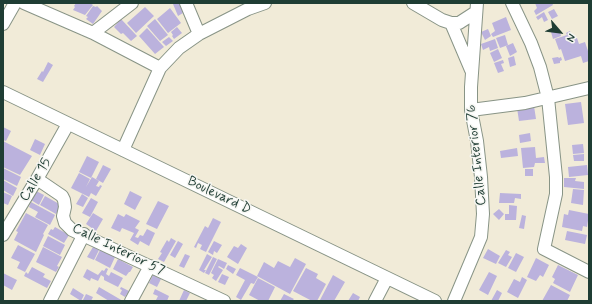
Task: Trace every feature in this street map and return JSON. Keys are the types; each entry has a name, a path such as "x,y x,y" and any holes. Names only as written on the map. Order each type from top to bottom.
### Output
{"street":[{"path":"3,24 15,3"},
{"path":"24,3 93,33 160,68"},
{"path":"93,33 132,3"},
{"path":"186,3 199,34"},
{"path":"123,150 160,68 179,48 199,34 248,9 265,3"},
{"path":"413,3 442,20 451,23 459,23 476,8"},
{"path":"512,3 531,43 540,67 548,98 556,177 556,194 544,249 589,272"},
{"name":"Calle Interior 76","path":"454,301 481,237 483,214 481,177 471,110 476,8"},
{"path":"451,23 472,73"},
{"path":"471,110 525,103 589,88"},
{"name":"Boulevard D","path":"3,92 435,301"},
{"name":"Calle 15","path":"3,235 68,124"},
{"name":"Calle Interior 57","path":"37,179 62,196 65,207 63,216 65,223 72,230 84,234 215,299"},
{"path":"50,301 84,234"},
{"path":"131,301 150,266"},
{"path":"375,301 387,278"}],"building":[{"path":"76,3 90,3 93,5 85,15 73,10"},
{"path":"179,3 183,13 178,16 173,4"},
{"path":"535,3 552,3 553,5 536,15 534,11 537,8"},
{"path":"93,6 97,6 102,11 93,24 86,19 88,17 86,16"},
{"path":"145,7 154,16 136,33 127,23"},
{"path":"170,8 181,23 168,33 157,19"},
{"path":"554,9 558,16 552,19 548,12"},
{"path":"544,12 548,20 544,22 542,17 538,20 536,17"},
{"path":"506,17 511,30 493,37 491,34 495,31 492,23"},
{"path":"121,19 137,36 131,41 114,27"},
{"path":"155,19 168,35 160,41 147,26"},
{"path":"177,27 182,33 174,39 171,32"},
{"path":"147,28 164,47 155,54 139,36"},
{"path":"488,29 491,36 485,40 481,32"},
{"path":"559,29 561,36 553,39 551,32"},
{"path":"570,31 571,35 573,35 575,39 577,38 579,44 585,42 589,54 589,61 583,63 581,56 565,61 561,49 559,50 555,39 567,35 566,33"},
{"path":"505,35 508,45 500,48 496,38"},
{"path":"169,37 173,41 166,46 162,42"},
{"path":"495,39 498,48 490,51 489,47 483,50 481,44"},
{"path":"513,43 517,52 510,56 506,46"},
{"path":"498,49 502,58 494,62 490,53"},
{"path":"514,56 516,65 510,67 508,58"},
{"path":"561,57 562,60 560,63 554,64 552,58"},
{"path":"503,60 504,63 501,64 504,71 498,73 494,63"},
{"path":"48,62 53,65 43,82 37,79 42,71 43,72"},
{"path":"581,102 584,123 568,125 565,104"},
{"path":"534,106 536,119 519,121 517,108"},
{"path":"3,127 11,131 6,141 3,140"},
{"path":"530,133 531,141 520,143 519,135"},
{"path":"35,139 45,144 40,155 30,150"},
{"path":"3,141 32,156 20,175 3,167"},
{"path":"583,144 584,153 573,154 572,145"},
{"path":"535,147 536,158 544,157 545,163 535,163 534,167 523,168 521,148"},
{"path":"517,148 518,156 501,158 500,151"},
{"path":"584,154 584,161 574,161 573,155"},
{"path":"87,156 99,162 91,178 79,172"},
{"path":"103,165 111,169 103,183 96,179"},
{"path":"587,165 588,175 569,177 568,167"},
{"path":"3,168 21,177 17,186 3,179"},
{"path":"525,169 533,169 533,176 525,176"},
{"path":"79,173 90,179 86,187 92,177 99,181 96,186 102,186 96,196 91,193 89,197 71,188"},
{"path":"564,178 576,178 575,181 584,182 584,189 564,187"},
{"path":"3,180 17,188 13,196 3,190"},
{"path":"573,189 584,190 583,205 571,203"},
{"path":"36,191 44,195 39,205 31,200"},
{"path":"130,191 142,197 135,210 124,204"},
{"path":"3,192 12,196 8,205 3,203"},
{"path":"500,193 521,194 521,199 515,198 514,203 499,203"},
{"path":"82,194 88,198 83,207 76,204"},
{"path":"45,196 61,205 56,214 40,205"},
{"path":"91,198 98,202 90,217 82,213"},
{"path":"158,201 169,206 157,229 146,224"},
{"path":"31,202 55,215 50,225 35,217 38,212 29,207"},
{"path":"509,205 517,206 516,220 505,220 505,214 509,214"},
{"path":"499,209 504,214 499,220 493,214"},
{"path":"569,210 589,214 587,227 583,226 582,231 562,227 564,214 568,215"},
{"path":"26,213 48,225 36,252 14,240 18,232 16,231"},
{"path":"93,213 103,219 96,231 86,224"},
{"path":"118,214 124,217 126,214 140,221 135,228 139,230 135,237 138,238 140,235 143,236 147,229 155,233 149,246 140,241 138,245 130,240 134,233 122,228 120,232 111,228"},
{"path":"522,215 526,216 524,229 519,228"},
{"path":"213,218 221,222 206,252 200,249 202,245 198,243 196,248 194,247 205,226 208,228"},
{"path":"55,227 69,235 64,243 48,234 51,229 53,230"},
{"path":"567,231 587,235 585,244 565,240"},
{"path":"48,236 65,245 60,255 43,246"},
{"path":"171,238 176,241 164,262 158,259 162,253 160,252 167,240 169,242"},
{"path":"178,241 183,244 175,258 170,255"},
{"path":"214,241 222,245 217,253 214,251 213,255 208,252"},
{"path":"241,244 247,248 238,264 227,257 234,246 238,248"},
{"path":"18,245 35,254 25,272 17,268 20,262 11,258"},
{"path":"43,247 62,257 57,266 59,267 56,272 36,262"},
{"path":"93,247 99,250 94,260 87,257"},
{"path":"488,249 500,256 496,264 483,258"},
{"path":"100,250 115,257 110,268 95,260"},
{"path":"506,250 510,252 508,255 512,257 506,267 498,263"},
{"path":"516,253 524,257 516,272 508,268"},
{"path":"185,254 190,256 184,268 179,266"},
{"path":"207,254 212,257 204,270 206,270 204,273 199,270"},
{"path":"213,257 217,259 209,275 205,273"},
{"path":"295,258 306,264 290,294 257,276 264,262 274,268 278,261 290,267"},
{"path":"536,258 549,265 543,277 540,275 536,281 527,277"},
{"path":"118,259 133,267 126,276 113,269"},
{"path":"218,259 227,263 224,269 219,266 218,267 223,270 216,281 212,278 214,275 211,273"},
{"path":"228,265 236,269 233,274 226,269"},
{"path":"558,265 578,275 570,292 553,283 555,279 552,277"},
{"path":"32,267 45,274 43,277 51,281 47,288 24,276 26,272 28,274"},
{"path":"106,268 108,269 106,274 109,276 111,272 123,278 118,287 104,280 104,277 101,275 98,281 91,278 90,281 83,277 87,269 98,275"},
{"path":"240,268 258,277 254,284 251,283 241,300 236,297 245,280 236,275"},
{"path":"306,268 318,274 316,278 326,284 317,301 312,301 293,291"},
{"path":"489,272 497,276 488,295 479,290"},
{"path":"3,273 17,280 12,290 3,285"},
{"path":"222,274 229,277 225,285 218,282"},
{"path":"153,275 161,279 157,287 149,283"},
{"path":"333,275 345,282 334,301 322,301 320,300"},
{"path":"522,277 527,280 518,298 507,292 514,279 520,282"},
{"path":"258,278 275,287 268,301 260,301 249,295"},
{"path":"551,285 570,295 567,301 542,301"},
{"path":"99,287 123,301 109,301 96,293"},
{"path":"121,287 129,291 125,297 120,294 122,290 120,289"},
{"path":"73,288 84,295 81,301 70,294"},
{"path":"155,289 169,296 167,301 156,300 158,296 153,294"},
{"path":"184,290 190,293 186,301 179,301"},
{"path":"497,290 502,293 498,301 491,301"},
{"path":"353,293 360,297 358,301 348,301"},
{"path":"86,294 93,297 91,301 83,300"},
{"path":"284,294 294,299 292,301 280,301"}]}
